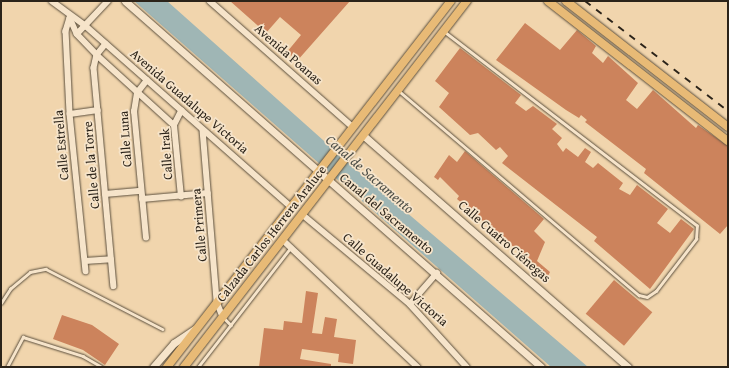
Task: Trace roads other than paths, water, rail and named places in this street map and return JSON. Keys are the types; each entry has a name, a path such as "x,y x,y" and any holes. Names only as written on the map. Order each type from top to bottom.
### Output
{"main road":[{"name":"Calzada Carlos Herrera Araluce","path":"167,367 338,144 451,1"},
{"name":"Calzada Carlos Herrera Araluce","path":"184,367 467,1"},
{"path":"548,1 728,141"},
{"path":"566,1 658,71 728,127"},
{"path":"589,32 596,24"},
{"path":"651,80 658,71"},
{"path":"374,99 385,108"}],"street":[{"name":"Avenida Guadalupe Victoria","path":"52,1 70,18 86,26 291,207"},
{"path":"77,34 108,1"},
{"name":"Canal del Sacramento","path":"125,1 437,273 538,366"},
{"name":"Avenida Poanas","path":"210,1 352,126"},
{"name":"Avenida Guadalupe Victoria","path":"70,18 77,34 97,55 137,93 174,125"},
{"name":"Calle Estrella","path":"70,18 66,30 70,114 86,270"},
{"path":"97,55 106,44"},
{"name":"Calle de la Torre","path":"97,55 94,68 114,286"},
{"name":"Calle Luna","path":"146,238 134,112 137,93 147,80"},
{"path":"70,114 98,110"},
{"name":"Calle Irak","path":"181,110 174,125 181,197"},
{"name":"Calle Primera","path":"203,130 217,302 223,317"},
{"name":"Calle Cuatro Ciénegas","path":"364,136 628,367"},
{"path":"105,194 141,190"},
{"path":"142,199 181,197 208,193"},
{"name":"Calle Guadalupe Victoria","path":"302,214 410,304 468,367"},
{"path":"283,240 418,367"},
{"path":"85,261 111,259"},
{"path":"410,304 437,273"},
{"path":"153,367 174,343 198,327"}],"lane":[{"path":"398,90 639,295 651,296 669,274 696,239 697,226 444,32"},
{"path":"198,367 291,247"},
{"path":"1,303 10,289 30,272 46,269 162,329"},
{"path":"223,317 231,325"},
{"path":"7,367 24,337 83,356 102,367"}],"water":[{"name":"Canal de Sacramento","path":"134,1 167,1 351,165 588,367 551,367"}],"railway":[{"path":"585,1 728,111"}]}
